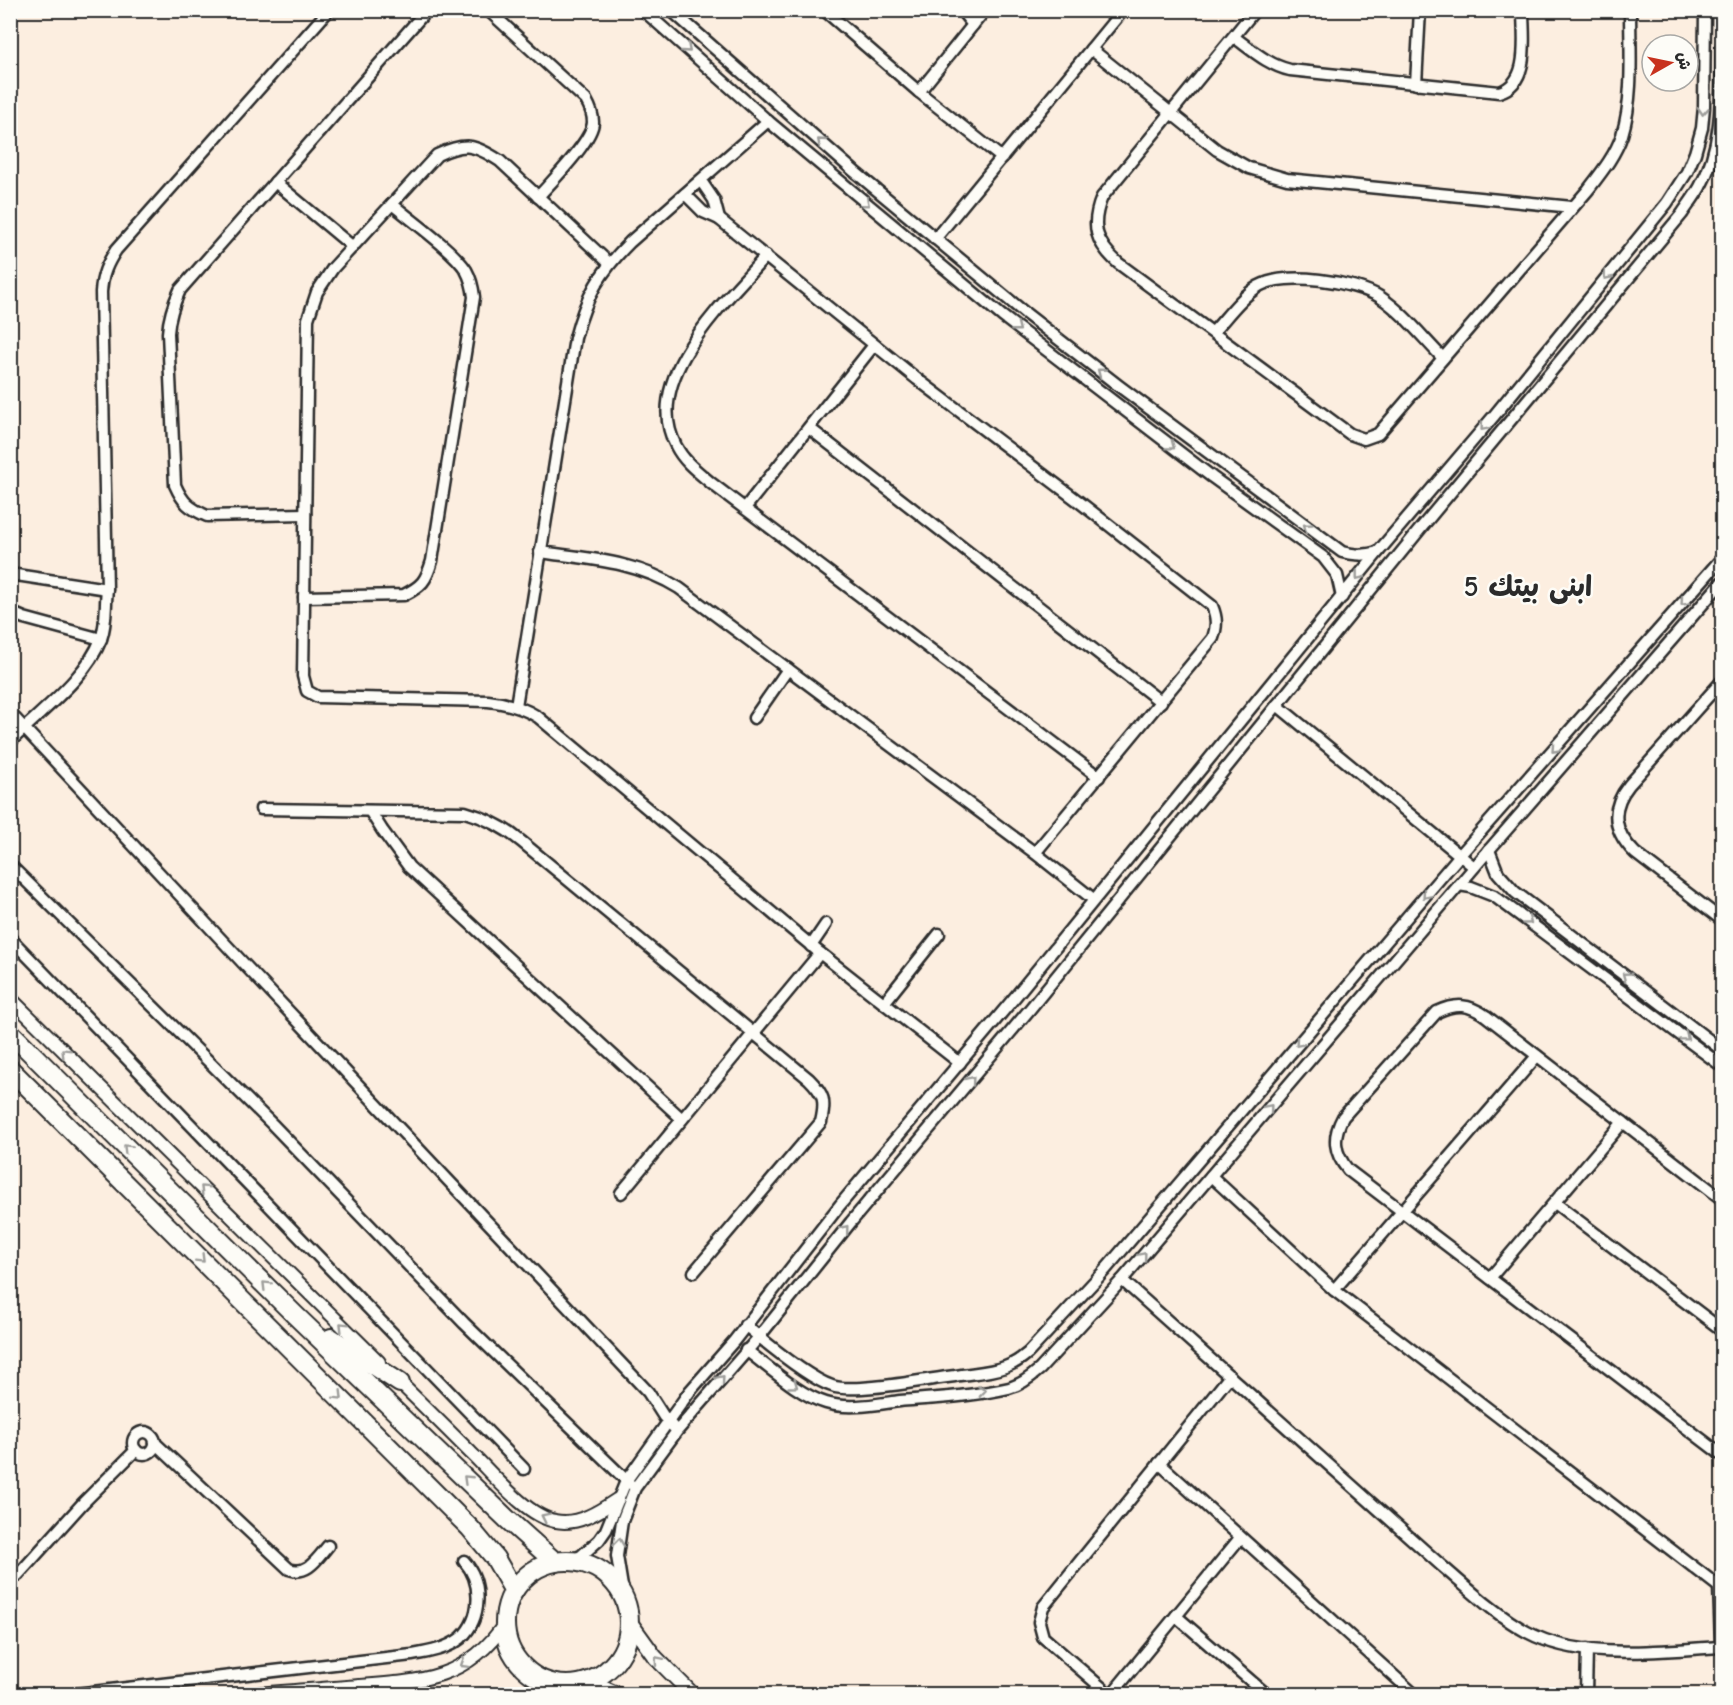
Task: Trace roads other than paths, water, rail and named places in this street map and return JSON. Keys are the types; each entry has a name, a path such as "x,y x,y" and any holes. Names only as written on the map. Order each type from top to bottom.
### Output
{"highway":[{"path":"10,1032 295,1315 507,1519 562,1562"},
{"path":"10,1069 470,1528 495,1558 514,1591"},
{"path":"295,1315 400,1383"},
{"path":"562,1562 592,1566 603,1572 619,1589 629,1621 626,1642 616,1662 600,1677 585,1683 566,1686 539,1680 518,1662 506,1637 505,1623 509,1601 514,1591 532,1572 562,1562"}],"main road":[{"path":"629,1621 655,1657 692,1695"},
{"path":"585,1683 616,1695"}],"street":[{"path":"10,742 69,685 92,657 105,625 107,589 101,292 106,265 116,250 329,10"},
{"path":"305,514 207,516 193,510 182,499 175,485 168,333 173,303 180,290 427,10"},
{"path":"488,10 586,100 592,111 594,124 588,138 538,197"},
{"path":"671,10 855,172 1025,313 1119,386 1342,552 1354,555 1378,552"},
{"path":"824,10 919,92 1002,158"},
{"path":"961,10 974,25"},
{"path":"919,92 985,10"},
{"path":"935,239 1123,10"},
{"path":"1255,10 1102,197 1095,224 1098,238 1105,251 1112,257 1350,434 1364,439 1378,434 1588,190 1609,161 1621,136 1628,110 1630,10"},
{"path":"1416,84 1420,10"},
{"path":"1234,37 1264,59 1281,68 1487,92 1507,90 1515,84 1521,67 1523,10"},
{"path":"624,1599 617,1556 618,1539 631,1485 690,1391 746,1325 840,1204 1015,997 1093,899 1378,552 1493,417 1667,203 1687,172 1702,128 1705,10"},
{"path":"646,12 768,121 1002,316 1109,400 1323,557 1337,575 1342,597"},
{"path":"10,998 515,1496 545,1518 566,1523 595,1514 618,1499 631,1485 759,1337 850,1222 1030,1009 1428,519 1682,214 1701,187 1718,156 1722,46"},
{"path":"1091,49 1170,114 1225,155 1270,176 1572,207"},
{"path":"516,706 575,338 582,311 609,263 768,121"},
{"path":"609,263 500,161 480,148 456,146 436,155 333,268 317,292 308,319 303,676 307,692 318,697 488,701 516,706 538,717 816,950 960,1063"},
{"path":"845,185 855,172"},
{"path":"701,181 714,200 719,219"},
{"path":"275,182 353,247"},
{"path":"686,194 703,212 719,219 874,345 1212,606 1217,626 1213,639 1035,854"},
{"path":"304,597 404,595 418,588 428,576 432,561 474,297 472,283 456,259 392,204"},
{"path":"766,256 702,329 692,343 676,375 668,404 670,431 683,457 695,470 1099,777"},
{"path":"1213,332 1255,289 1272,281 1297,278 1334,282 1377,296 1394,308 1443,358"},
{"path":"745,508 874,345"},
{"path":"1109,400 1119,386"},
{"path":"809,428 1161,702"},
{"path":"1212,477 1223,463"},
{"path":"1323,557 1332,545"},
{"path":"540,552 627,565 663,578 788,669 1093,899"},
{"path":"746,1325 812,1375 834,1387 864,1388 1005,1367 1028,1353 1106,1269 1461,855 1722,558"},
{"path":"10,574 107,589"},
{"path":"746,1350 810,1396 830,1405 866,1405 932,1398 1011,1387 1027,1380 1040,1369 1122,1280 1474,867 1722,582"},
{"path":"10,612 101,639"},
{"path":"754,718 788,669"},
{"path":"1722,681 1621,795 1616,810 1617,827 1624,842 1641,858 1722,920"},
{"path":"1277,705 1474,867"},
{"path":"10,713 642,1386 677,1431"},
{"path":"1583,717 1597,727"},
{"path":"261,809 465,812 486,818 505,828 820,1090 825,1106 821,1122 694,1272"},
{"path":"370,811 388,840 409,867 682,1119"},
{"path":"1489,850 1498,873 1515,892 1722,1050"},
{"path":"10,865 272,1124 464,1323 631,1485"},
{"path":"1459,885 1483,890 1504,903 1722,1066"},
{"path":"1504,903 1515,892"},
{"path":"621,1193 754,1033 816,950 826,924"},
{"path":"884,1003 939,934"},
{"path":"10,938 524,1469"},
{"path":"1015,997 1030,1009"},
{"path":"1722,1199 1475,1009 1462,1005 1449,1006 1437,1012 1343,1117 1337,1127 1336,1150 1340,1161 1348,1170 1722,1455"},
{"path":"1321,1018 1335,1030"},
{"path":"1334,1290 1537,1056"},
{"path":"1490,1278 1623,1122"},
{"path":"1122,1280 1443,1567 1494,1611 1527,1632 1544,1640 1587,1649 1638,1651 1722,1647 1720,1587 1334,1290 1211,1176"},
{"path":"1555,1203 1722,1330"},
{"path":"1230,1376 1043,1607 1040,1614 1040,1629 1043,1637 1111,1695 1240,1538"},
{"path":"930,1379 932,1398"},
{"path":"690,1391 702,1401"},
{"path":"155,1443 155,1447 144,1454 136,1450 133,1442 140,1432 152,1435 155,1443 289,1569 299,1571 306,1569 327,1546"},
{"path":"10,1580 18,1575 83,1503 136,1450"},
{"path":"1159,1463 1414,1695"},
{"path":"562,1562 581,1556 599,1540 606,1530 618,1499"},
{"path":"75,1695 439,1650 461,1637 473,1620 476,1610 475,1579 471,1569 464,1561"},
{"path":"1176,1616 1266,1695"},
{"path":"257,1695 403,1683 442,1675 457,1669 485,1649 505,1623"},
{"path":"1587,1649 1587,1695"},
{"path":"544,1695 585,1683"}],"district":[{"name":"ابنى بيتك 5","path":"1528,586"}]}
